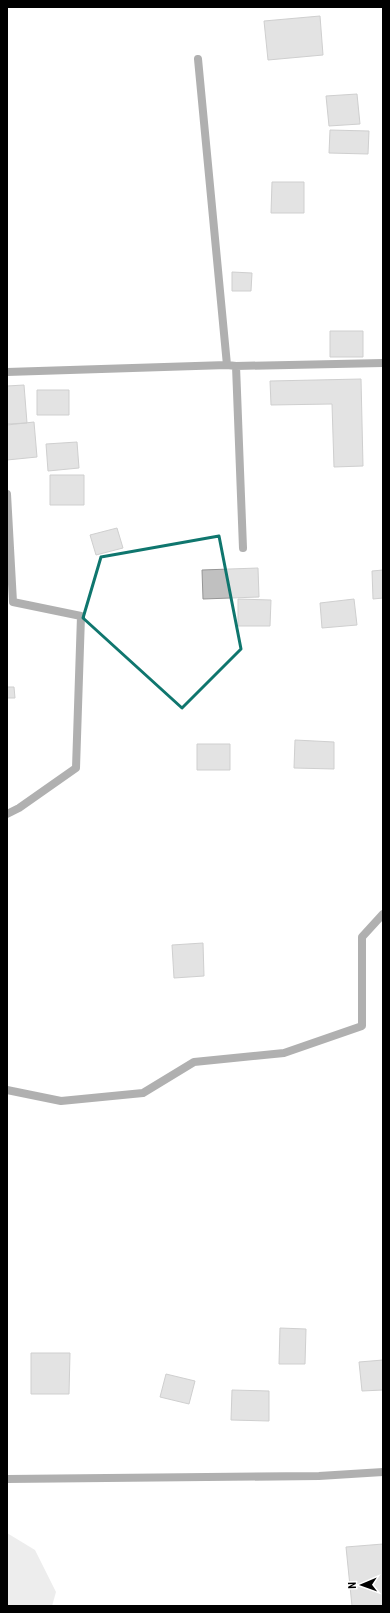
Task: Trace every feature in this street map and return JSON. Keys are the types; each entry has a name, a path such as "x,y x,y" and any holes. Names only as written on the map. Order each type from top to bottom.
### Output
{"street":[{"path":"198,59 227,365"},
{"path":"7,372 227,365 383,363"},
{"path":"236,366 243,548"},
{"path":"7,494 13,602 81,616 76,768 19,808 7,814"},
{"path":"7,1090 61,1101 143,1093 194,1062 284,1054 362,1026 362,937 383,914"},
{"path":"7,1479 319,1476 383,1472"}],"highlighted area":[{"path":"219,536 241,649 182,708 83,618 101,557"}],"shaded area":[{"path":"7,1533 35,1550 56,1592 52,1606 7,1606"}],"building":[{"path":"320,16 323,55 268,60 264,21"},
{"path":"357,94 360,124 329,126 326,96"},
{"path":"330,130 369,131 368,154 329,153"},
{"path":"272,182 304,182 304,213 271,213"},
{"path":"232,272 252,273 251,291 232,291"},
{"path":"330,331 363,331 363,357 330,357"},
{"path":"361,379 363,466 334,467 332,404 271,405 270,381"},
{"path":"24,385 27,423 7,424 7,386"},
{"path":"37,390 69,390 69,415 37,415"},
{"path":"34,422 37,457 7,460 7,425"},
{"path":"77,442 79,468 48,471 46,444"},
{"path":"50,475 84,475 84,505 50,505"},
{"path":"117,528 123,548 96,555 90,535"},
{"path":"258,568 259,597 203,599 202,570"},
{"path":"383,570 383,598 373,599 372,571"},
{"path":"238,599 271,600 270,626 238,626"},
{"path":"354,599 357,625 322,628 320,603"},
{"path":"7,687 14,687 15,698 7,698"},
{"path":"295,740 334,742 334,769 294,768"},
{"path":"197,744 230,744 230,770 197,770"},
{"path":"203,943 204,976 174,978 172,945"},
{"path":"280,1328 306,1329 305,1364 279,1364"},
{"path":"31,1353 70,1353 69,1394 31,1394"},
{"path":"383,1360 383,1390 362,1391 359,1362"},
{"path":"166,1374 195,1381 189,1404 160,1397"},
{"path":"232,1390 269,1391 269,1421 231,1420"},
{"path":"383,1544 383,1606 352,1606 346,1547"}]}
